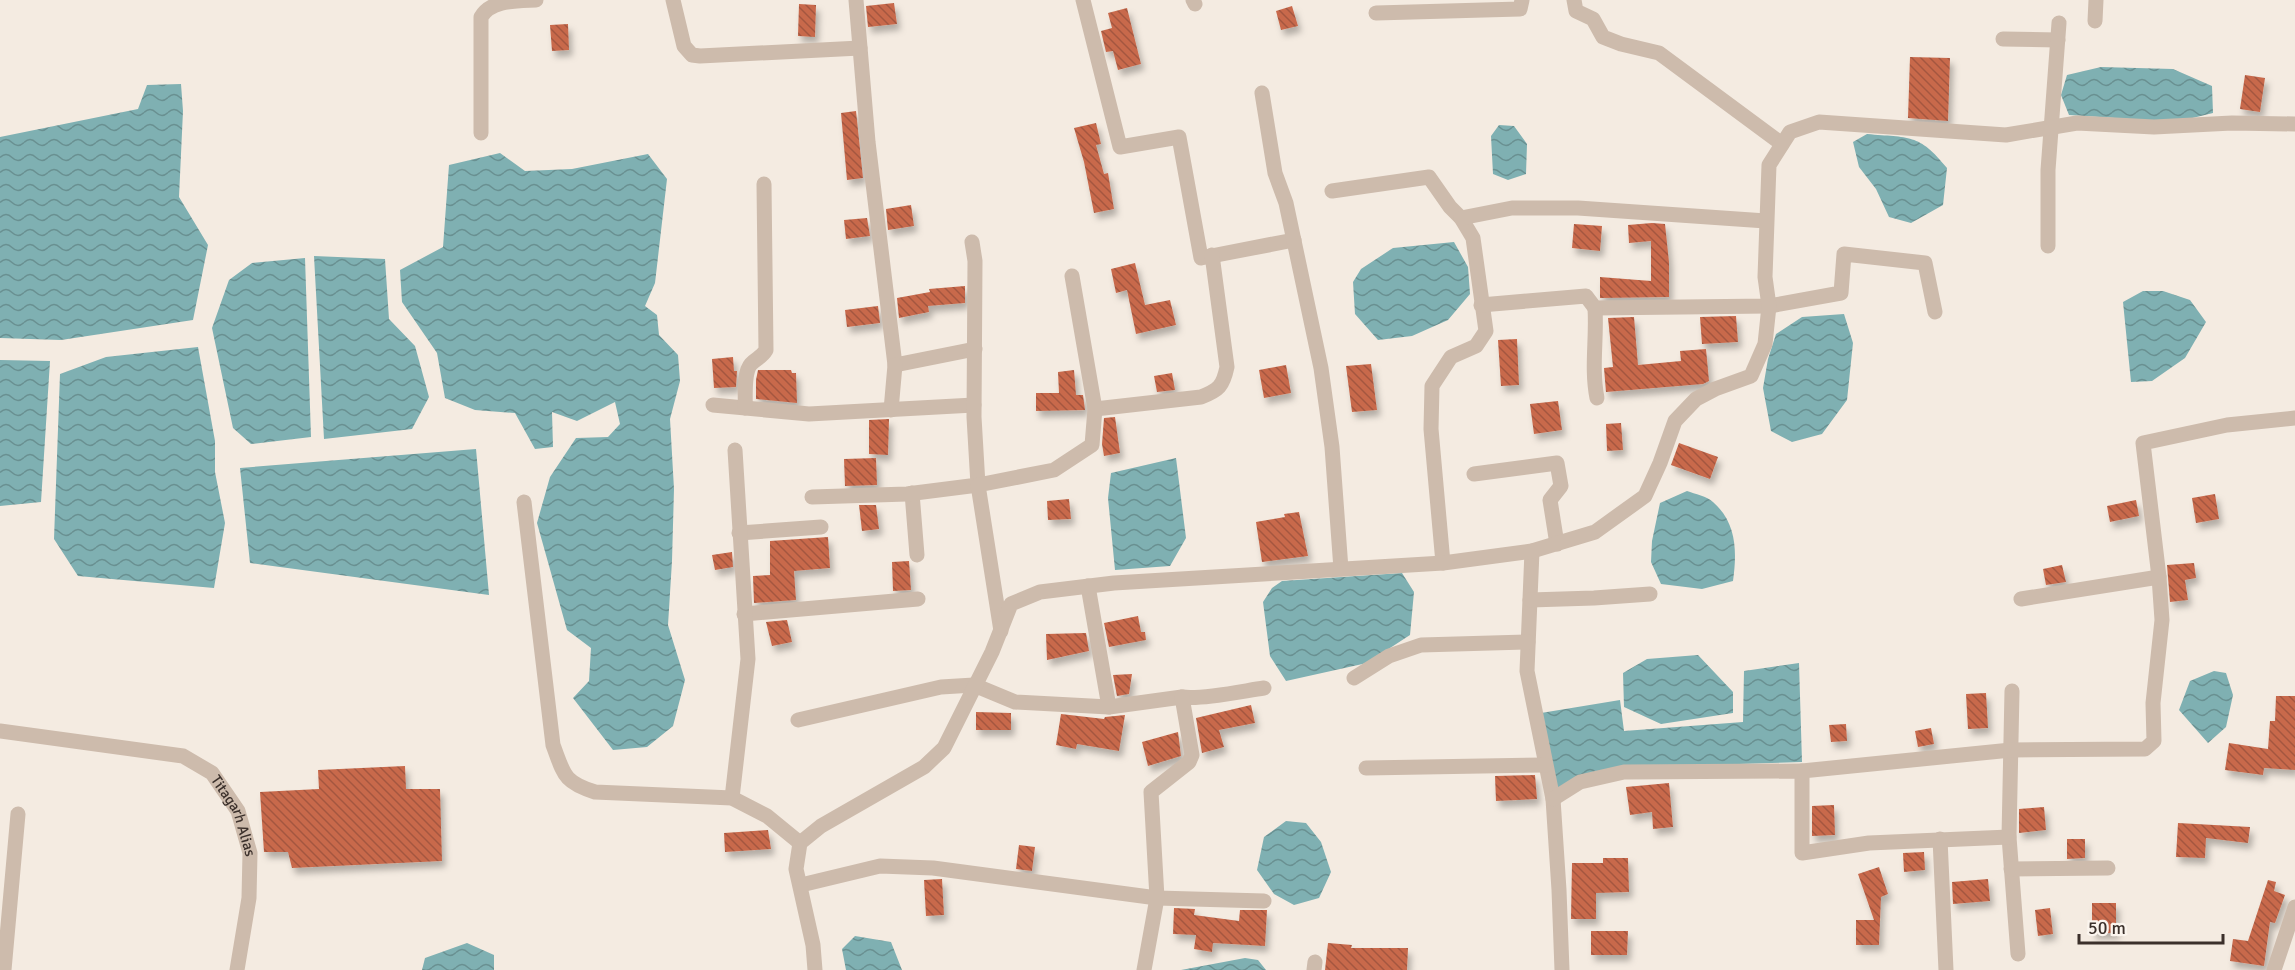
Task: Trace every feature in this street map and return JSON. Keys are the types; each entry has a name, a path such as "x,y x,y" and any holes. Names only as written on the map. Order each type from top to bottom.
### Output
{"street":[{"path":"480,133 481,17 487,5 494,2 536,0"},
{"path":"673,0 684,46 692,55 860,48"},
{"path":"856,0 868,142 895,365 891,410"},
{"path":"1083,0 1120,147 1179,137 1201,258 1294,240"},
{"path":"1376,13 1520,9 1522,0"},
{"path":"1574,0 1576,11 1593,19 1603,36 1621,44 1659,53 1782,144"},
{"path":"2095,21 2096,0"},
{"path":"2048,246 2048,170 2059,23"},
{"path":"2003,39 2058,40"},
{"path":"1262,93 1275,173 1286,203 1321,368 1332,447 1341,569"},
{"path":"815,970 813,945 796,869 800,843 821,826 924,767 944,748 992,652 1011,604 1040,592 1088,586 1443,563 1532,551 1595,532 1645,496 1675,421 1696,399 1715,389 1751,376 1765,344 1768,306 1765,278 1769,165 1790,132 1819,122 2006,135 2077,123 2154,127 2232,123 2295,124"},
{"path":"1332,192 1429,177 1450,207 1461,218 1473,238 1486,331 1476,346 1451,357 1432,386 1431,429 1443,563"},
{"path":"745,408 747,370 750,364 766,350 764,184"},
{"path":"1461,218 1512,208 1567,208 1766,221"},
{"path":"972,242 975,261 974,405 978,485 1001,631"},
{"path":"1595,308 1768,306 1841,293 1844,254 1925,264 1935,312"},
{"path":"1095,409 1201,397 1216,391 1224,380 1227,367 1212,255"},
{"path":"812,497 912,493 978,485 1054,470 1092,445 1095,409 1072,276"},
{"path":"1482,305 1586,296 1595,308 1597,335 1594,379 1597,398"},
{"path":"895,365 975,349"},
{"path":"713,405 809,414 974,405"},
{"path":"1553,799 1580,782 1624,772 1802,771 2011,750 2145,749 2151,746 2154,741 2153,694 2162,620 2143,443 2227,425 2295,418"},
{"path":"732,798 748,659 735,450"},
{"path":"1474,474 1557,463 1561,486 1550,500 1557,544"},
{"path":"912,493 916,555"},
{"path":"524,502 553,745 566,778 579,787 595,792 732,798 767,816 800,843"},
{"path":"739,533 821,527"},
{"path":"1532,551 1527,670 1553,799 1562,970"},
{"path":"2021,599 2159,577"},
{"path":"1088,586 1109,707"},
{"path":"1530,600 1650,594"},
{"path":"744,614 918,599"},
{"path":"1354,678 1389,656 1420,645 1528,642"},
{"path":"798,720 941,687 974,686 1015,702 1109,707 1182,697 1194,699 1207,695 1264,688"},
{"path":"2012,691 2009,837 2018,954"},
{"path":"1144,970 1157,898 1151,792 1189,762 1192,755 1182,697"},
{"name":"Titagarh Alias","path":"0,730 183,756 212,773 238,811 250,853 249,898 237,970"},
{"path":"1366,768 1545,765"},
{"path":"1802,771 1802,853 1869,843 2009,837"},
{"path":"4,970 18,814"},
{"path":"1940,839 1946,970"},
{"path":"801,885 880,866 933,868 1157,898 1264,901"},
{"path":"2011,868 2108,868"},
{"path":"2274,970 2295,907"}],"water":[{"path":"2101,67 2173,69 2212,86 2213,113 2176,122 2069,115 2061,95 2067,75"},
{"path":"181,84 183,111 179,197 208,245 193,320 61,340 0,338 0,137 138,109 147,85"},
{"path":"1499,125 1514,126 1527,144 1526,174 1508,180 1493,174 1491,136"},
{"path":"1867,134 1912,139 1929,148 1947,168 1943,205 1911,223 1889,217 1876,189 1859,167 1853,142"},
{"path":"500,153 525,171 572,169 648,154 667,179 655,283 645,306 657,315 659,335 678,355 680,381 670,419 674,489 668,625 685,680 673,726 647,747 613,750 573,698 589,681 591,648 567,630 537,523 550,477 576,438 608,437 620,424 615,402 577,421 552,412 553,447 535,449 515,413 475,410 445,398 437,353 402,302 400,270 443,247 449,165"},
{"path":"1454,242 1468,267 1470,294 1448,320 1412,336 1378,340 1355,314 1353,282 1361,269 1393,248"},
{"path":"314,256 385,259 389,319 415,346 429,397 412,429 324,439"},
{"path":"305,258 311,437 251,444 233,428 212,328 229,280 252,263"},
{"path":"2143,291 2163,291 2190,300 2206,322 2185,358 2152,381 2131,382 2123,302"},
{"path":"1844,314 1853,343 1847,400 1822,434 1792,442 1771,431 1763,388 1768,359 1776,334 1802,317"},
{"path":"198,347 215,441 215,472 225,523 214,588 78,576 54,539 60,374 106,357"},
{"path":"0,360 50,361 41,502 0,506"},
{"path":"476,449 489,595 250,563 240,468"},
{"path":"1176,458 1186,538 1170,566 1115,570 1108,498 1111,473"},
{"path":"1687,491 1710,500 1727,519 1735,549 1733,581 1702,589 1661,584 1651,562 1652,541 1660,503"},
{"path":"1402,573 1414,592 1410,635 1367,663 1286,681 1270,656 1263,602 1272,588 1282,581"},
{"path":"1698,655 1733,692 1733,713 1661,724 1624,707 1623,673 1647,659"},
{"path":"1799,663 1802,762 1642,767 1556,790 1541,713 1620,700 1624,731 1743,722 1744,671"},
{"path":"2214,671 2226,673 2233,695 2226,727 2208,743 2179,710 2190,681"},
{"path":"1286,821 1306,823 1321,842 1331,872 1319,898 1294,905 1274,894 1257,870 1264,837"},
{"path":"855,936 891,942 902,970 846,970 842,949"},
{"path":"467,943 494,955 494,970 422,970 425,958"},
{"path":"1245,958 1258,960 1266,970 1181,970"}],"building":[{"path":"894,3 897,24 868,27 866,6"},
{"path":"799,4 816,5 815,37 798,36"},
{"path":"1292,6 1298,26 1281,30 1276,11"},
{"path":"1127,8 1141,64 1118,70 1113,51 1106,52 1101,31 1112,28 1108,13"},
{"path":"568,24 569,50 552,51 550,25"},
{"path":"1910,57 1950,58 1948,121 1908,118"},
{"path":"2245,75 2265,78 2260,112 2240,109"},
{"path":"856,111 863,178 847,180 841,113"},
{"path":"1096,123 1101,144 1096,145 1104,174 1108,173 1114,209 1094,213 1084,162 1074,128"},
{"path":"911,205 914,226 888,230 886,209"},
{"path":"867,218 870,236 846,239 844,220"},
{"path":"1574,224 1602,226 1600,251 1572,248"},
{"path":"1665,224 1669,262 1669,297 1600,298 1600,277 1651,281 1651,241 1629,243 1628,225"},
{"path":"1135,263 1145,305 1170,300 1176,325 1136,334 1127,290 1116,293 1111,269"},
{"path":"965,286 965,303 928,306 929,312 899,318 897,298 930,292 929,289"},
{"path":"878,306 880,323 847,327 845,310"},
{"path":"1736,316 1738,342 1702,344 1700,317"},
{"path":"1634,317 1638,365 1681,361 1680,351 1706,349 1709,381 1703,384 1606,392 1604,368 1613,367 1608,318"},
{"path":"1517,339 1519,385 1501,386 1498,340"},
{"path":"733,357 734,371 737,371 736,387 714,388 712,359"},
{"path":"1371,364 1377,410 1352,412 1346,366"},
{"path":"1286,365 1291,393 1264,398 1259,370"},
{"path":"758,370 791,370 792,373 796,373 797,403 756,399"},
{"path":"1074,370 1076,395 1083,395 1085,410 1036,411 1036,393 1059,393 1058,372"},
{"path":"1172,373 1175,390 1157,392 1154,376"},
{"path":"1558,401 1562,430 1534,434 1530,404"},
{"path":"1115,417 1120,453 1104,456 1102,444 1104,418"},
{"path":"889,419 888,455 869,454 869,420"},
{"path":"1621,423 1623,450 1607,451 1606,424"},
{"path":"1679,443 1718,457 1710,479 1671,465"},
{"path":"876,458 877,485 845,486 844,459"},
{"path":"2215,494 2219,519 2196,523 2192,498"},
{"path":"1069,499 1071,519 1048,520 1047,501"},
{"path":"2136,500 2139,516 2110,522 2107,506"},
{"path":"859,505 876,505 879,529 862,531"},
{"path":"1299,512 1308,556 1262,562 1256,522"},
{"path":"828,537 830,568 794,571 796,600 754,603 753,576 770,575 770,541"},
{"path":"732,552 733,567 715,570 712,555"},
{"path":"909,561 911,590 893,591 892,562"},
{"path":"2194,563 2196,578 2185,580 2188,600 2170,602 2167,565"},
{"path":"2062,565 2066,582 2046,585 2043,569"},
{"path":"1138,616 1141,632 1145,632 1146,640 1109,647 1104,623"},
{"path":"787,620 792,642 772,646 766,622"},
{"path":"1086,633 1089,651 1047,660 1046,634"},
{"path":"1132,674 1129,694 1117,696 1113,675"},
{"path":"1986,693 1988,728 1968,729 1966,694"},
{"path":"2276,696 2295,696 2295,770 2264,768 2263,775 2225,770 2229,743 2268,749 2270,721 2275,721"},
{"path":"1251,705 1255,723 1219,730 1224,747 1202,753 1196,718"},
{"path":"976,712 1011,713 1011,730 976,730"},
{"path":"1061,714 1104,719 1125,715 1119,751 1077,744 1076,749 1056,745"},
{"path":"1846,724 1847,741 1831,742 1829,725"},
{"path":"1931,728 1934,744 1918,747 1915,731"},
{"path":"1178,732 1181,756 1148,766 1142,742"},
{"path":"405,766 406,789 440,789 442,861 292,868 288,852 264,852 260,792 319,789 318,770"},
{"path":"1535,775 1537,799 1496,801 1495,776"},
{"path":"1669,783 1673,827 1653,829 1652,812 1630,815 1626,787"},
{"path":"1834,805 1835,835 1812,836 1812,806"},
{"path":"2044,807 2046,830 2019,833 2019,809"},
{"path":"2178,823 2250,827 2248,843 2206,838 2205,858 2176,857"},
{"path":"768,830 771,849 725,852 724,833"},
{"path":"2067,839 2085,839 2085,858 2067,859"},
{"path":"1019,845 1035,847 1032,871 1016,869"},
{"path":"1924,852 1925,870 1904,872 1903,853"},
{"path":"1603,858 1628,858 1629,892 1596,893 1596,919 1571,919 1572,863 1603,863"},
{"path":"1879,867 1888,894 1881,897 1879,945 1856,945 1856,920 1874,920 1858,874"},
{"path":"942,879 944,915 926,916 924,880"},
{"path":"1988,879 1990,901 1953,904 1952,882"},
{"path":"2268,880 2276,882 2274,891 2285,895 2275,923 2270,922 2264,966 2230,961 2233,939 2248,941"},
{"path":"2092,903 2116,903 2116,933 2092,933"},
{"path":"1174,908 1195,909 1194,915 1239,921 1240,910 1267,910 1265,946 1213,943 1212,952 1194,949 1196,935 1173,934"},
{"path":"2050,908 2053,934 2038,936 2035,910"},
{"path":"1591,931 1628,931 1627,955 1591,955"},
{"path":"1328,943 1352,945 1351,948 1408,948 1407,970 1325,970"}]}
